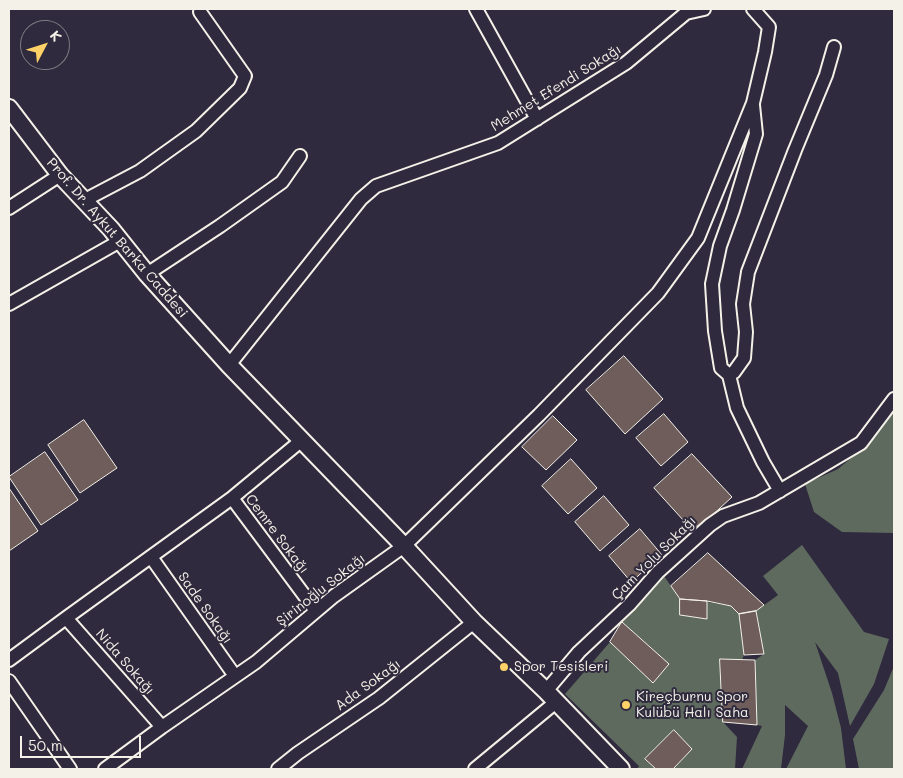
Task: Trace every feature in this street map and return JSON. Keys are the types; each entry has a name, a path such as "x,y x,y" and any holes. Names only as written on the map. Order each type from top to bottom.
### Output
{"street":[{"path":"476,9 537,119"},
{"name":"Mehmet Efendi Sokağı","path":"229,365 361,199 376,186 498,143 626,63 680,11 704,9"},
{"path":"753,9 769,28 753,103 756,134 720,246 712,284 715,331 721,368 729,375 737,408 763,462 780,491"},
{"path":"83,201 140,171 196,131 240,88 245,76 200,12"},
{"path":"729,375 734,372 744,358 746,332 743,304 748,272 826,75 834,47"},
{"name":"Şirinoğlu Sokağı","path":"105,769 256,662 334,596 404,546 539,415 658,293 698,238 753,103"},
{"name":"Prof. Dr. Aykut Barka Caddesi","path":"9,108 60,175 120,240 147,274 229,365 404,546 474,622 621,769"},
{"path":"147,274 282,182 300,156"},
{"path":"9,208 60,175"},
{"path":"9,304 120,240"},
{"name":"Çam Yolu Sokağı","path":"475,769 551,697 579,652 629,605 658,572 710,524 723,516 759,503 861,443 894,399"},
{"path":"9,660 232,498 302,440"},
{"name":"Cemre Sokağı","path":"232,498 316,611"},
{"name":"Sade Sokağı","path":"151,557 235,676"},
{"name":"Nida Sokağı","path":"66,618 162,727"},
{"name":"Ada Sokağı","path":"278,769 298,752 379,698 474,622"},
{"path":"9,682 70,769"}],"green space":[{"path":"894,405 894,533 842,532 814,512 805,484 838,469 868,444"},
{"path":"802,545 864,632 889,639 874,684 850,726 838,673 815,642 832,693 841,728 846,769 786,769 808,726 785,705 785,735 781,769 742,769 762,726 757,725 755,660 764,654 756,611 778,595 763,576"},
{"path":"664,576 680,599 681,615 707,619 707,602 731,606 739,614 744,655 742,660 720,660 723,722 737,737 735,769 673,769 692,749 674,730 645,759 656,769 637,769 639,766 565,694 610,642 654,682 668,664 622,622"},
{"path":"894,666 894,769 859,769 853,739 884,690"}],"building":[{"path":"624,356 663,399 625,434 586,390"},
{"path":"664,414 688,442 661,466 636,438"},
{"path":"553,416 577,440 546,470 522,447"},
{"path":"84,420 117,468 80,493 48,445"},
{"path":"45,452 78,500 41,525 9,477"},
{"path":"692,454 732,497 694,532 654,488"},
{"path":"571,459 597,488 568,514 542,486"},
{"path":"9,488 38,531 9,551"},
{"path":"604,496 629,525 600,551 575,522"},
{"path":"640,529 662,555 631,582 609,556"},
{"path":"708,553 764,605 756,611 739,614 731,606 707,601 680,599 671,586"},
{"path":"680,599 707,601 707,619 680,615"},
{"path":"756,611 764,654 744,655 739,614"},
{"path":"622,622 669,664 653,683 610,642"},
{"path":"720,659 755,660 757,725 723,722"},
{"path":"674,730 692,749 673,769 656,769 645,759"}],"place":[{"name":"Spor Tesisleri","path":"504,667"},
{"name":"Kireçburnu Spor Kulübü Halı Saha","path":"626,705"}]}
